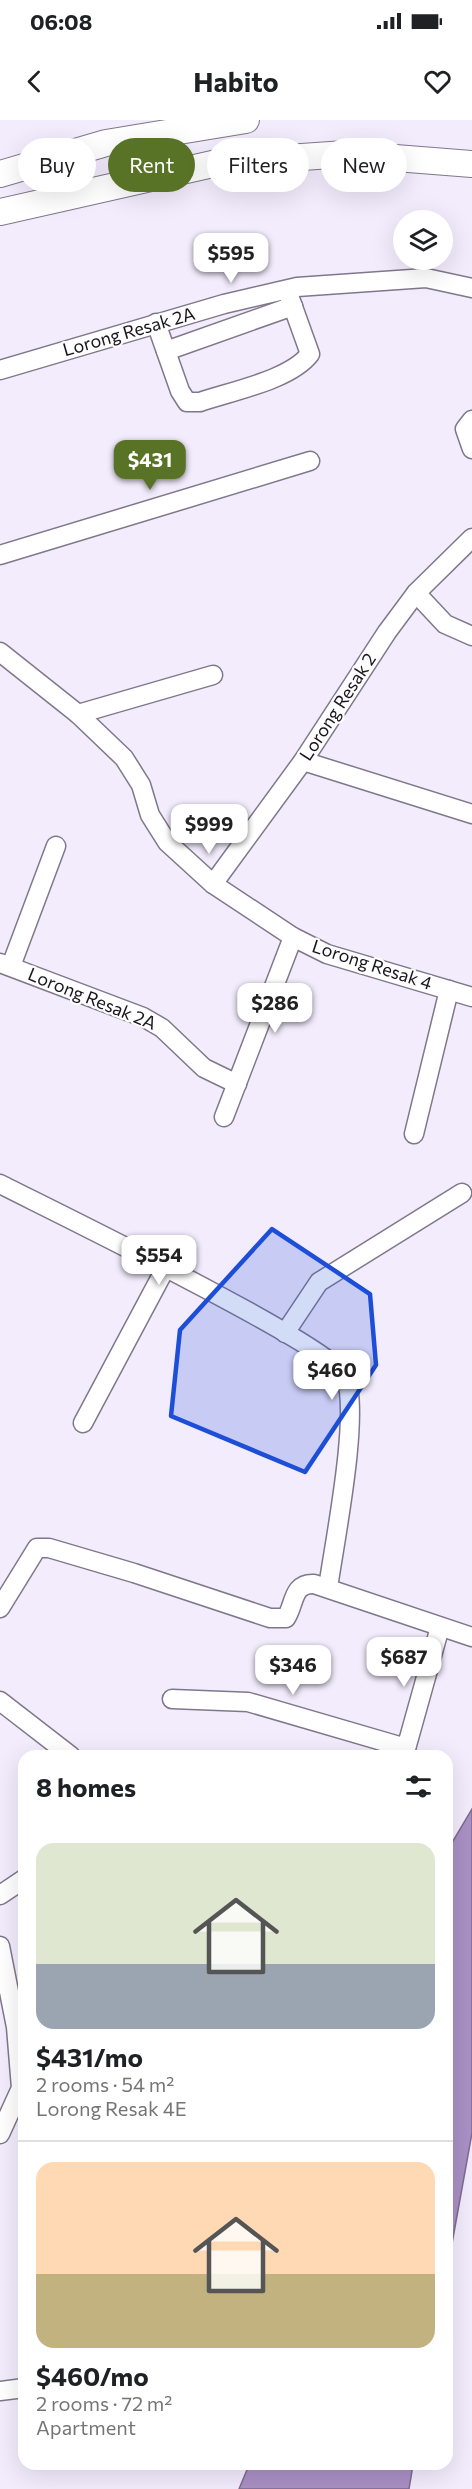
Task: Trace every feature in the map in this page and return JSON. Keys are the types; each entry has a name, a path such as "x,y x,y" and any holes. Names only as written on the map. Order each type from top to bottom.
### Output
{"highway":[{"path":"0,174 106,143 246,120"},
{"path":"0,212 217,163 345,154 472,164"}],"street":[{"name":"Lorong Resak 2A","path":"0,370 156,323 290,298 426,278 472,288"},
{"path":"156,323 166,351 187,402 200,402 288,372 310,354 290,298 166,351"},
{"path":"472,420 465,429 472,449"},
{"path":"0,555 310,461"},
{"name":"Lorong Resak 2","path":"213,884 303,761 387,632 416,593 472,538"},
{"path":"416,593 445,624 472,636"},
{"name":"Lorong Resak 4","path":"0,652 78,714 124,758 141,785 150,815 167,842 213,884 293,937 327,954 472,997"},
{"path":"78,714 213,675"},
{"path":"303,761 472,814"},
{"path":"5,965 56,846"},
{"path":"224,1117 293,937"},
{"name":"Lorong Resak 2A","path":"5,965 143,1017 162,1028 204,1068 237,1084"},
{"path":"414,1134 449,990"},
{"path":"0,1184 285,1333 333,1363 344,1374 348,1388 350,1426 328,1588"},
{"path":"285,1333 319,1282 462,1193"},
{"path":"83,1423 165,1269"},
{"path":"0,1608 37,1548 49,1548 123,1569 280,1620 289,1612 294,1594 301,1586 314,1584 472,1637"},
{"path":"406,1750 440,1627"},
{"path":"172,1699 248,1702 399,1750"},
{"path":"0,1701 63,1750"},
{"path":"0,1894 18,1884"},
{"path":"0,1946 18,2011"},
{"path":"0,2134 18,2095"},
{"path":"0,2391 18,2389"}],"highlighted area":[{"path":"272,1229 370,1294 376,1365 305,1472 171,1416 180,1330"}],"shaded area":[{"path":"472,1809 472,2133 453,2238 453,1841"},
{"path":"247,2470 412,2470 409,2489 239,2489"}]}
